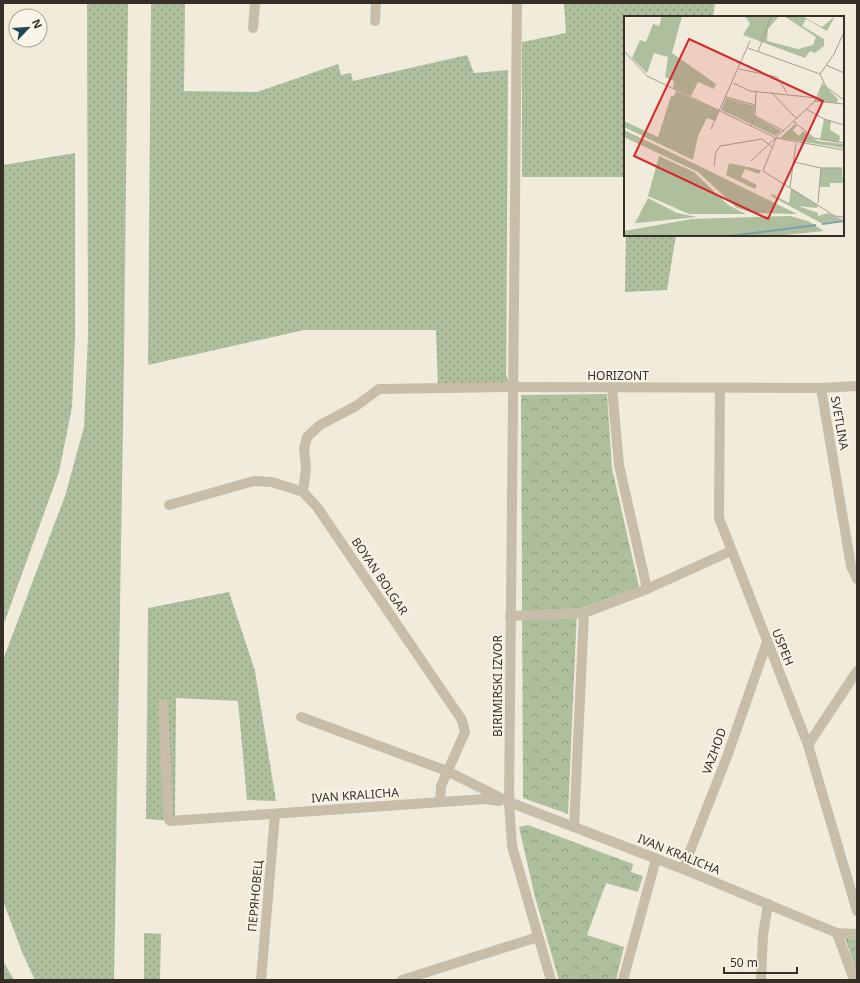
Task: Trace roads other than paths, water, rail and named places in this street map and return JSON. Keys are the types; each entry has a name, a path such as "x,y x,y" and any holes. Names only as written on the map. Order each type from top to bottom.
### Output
{"street":[{"path":"253,28 255,3"},
{"path":"375,21 376,3"},
{"name":"BIRIMIRSKI IZVOR","path":"517,3 509,802 512,846 550,980"},
{"name":"HORIZONT","path":"303,492 306,468 304,449 307,437 320,425 356,406 379,390 512,388 821,388 857,386"},
{"path":"612,388 619,466 647,589"},
{"name":"USPEH","path":"720,388 719,518 808,745 857,911"},
{"name":"SVETLINA","path":"821,388 851,566 857,579"},
{"name":"BOYAN BOLGAR","path":"169,505 254,481 272,482 303,492 317,507 462,720 465,732 441,786 440,802"},
{"path":"510,616 584,614 647,589 731,551"},
{"path":"574,827 584,614"},
{"name":"VAZHOD","path":"683,869 728,754 767,642"},
{"path":"808,745 857,671"},
{"name":"IVAN KRALICHA","path":"163,704 168,820 486,799 509,802"},
{"name":"IVAN KRALICHA","path":"301,717 447,771 509,802 683,869 838,933 857,934"},
{"name":"ПЕРЯНОВЕЦ","path":"261,980 275,814"},
{"path":"623,980 656,859"},
{"path":"761,980 762,936 768,904"},
{"path":"838,933 854,980"},
{"path":"402,980 538,937"}]}
